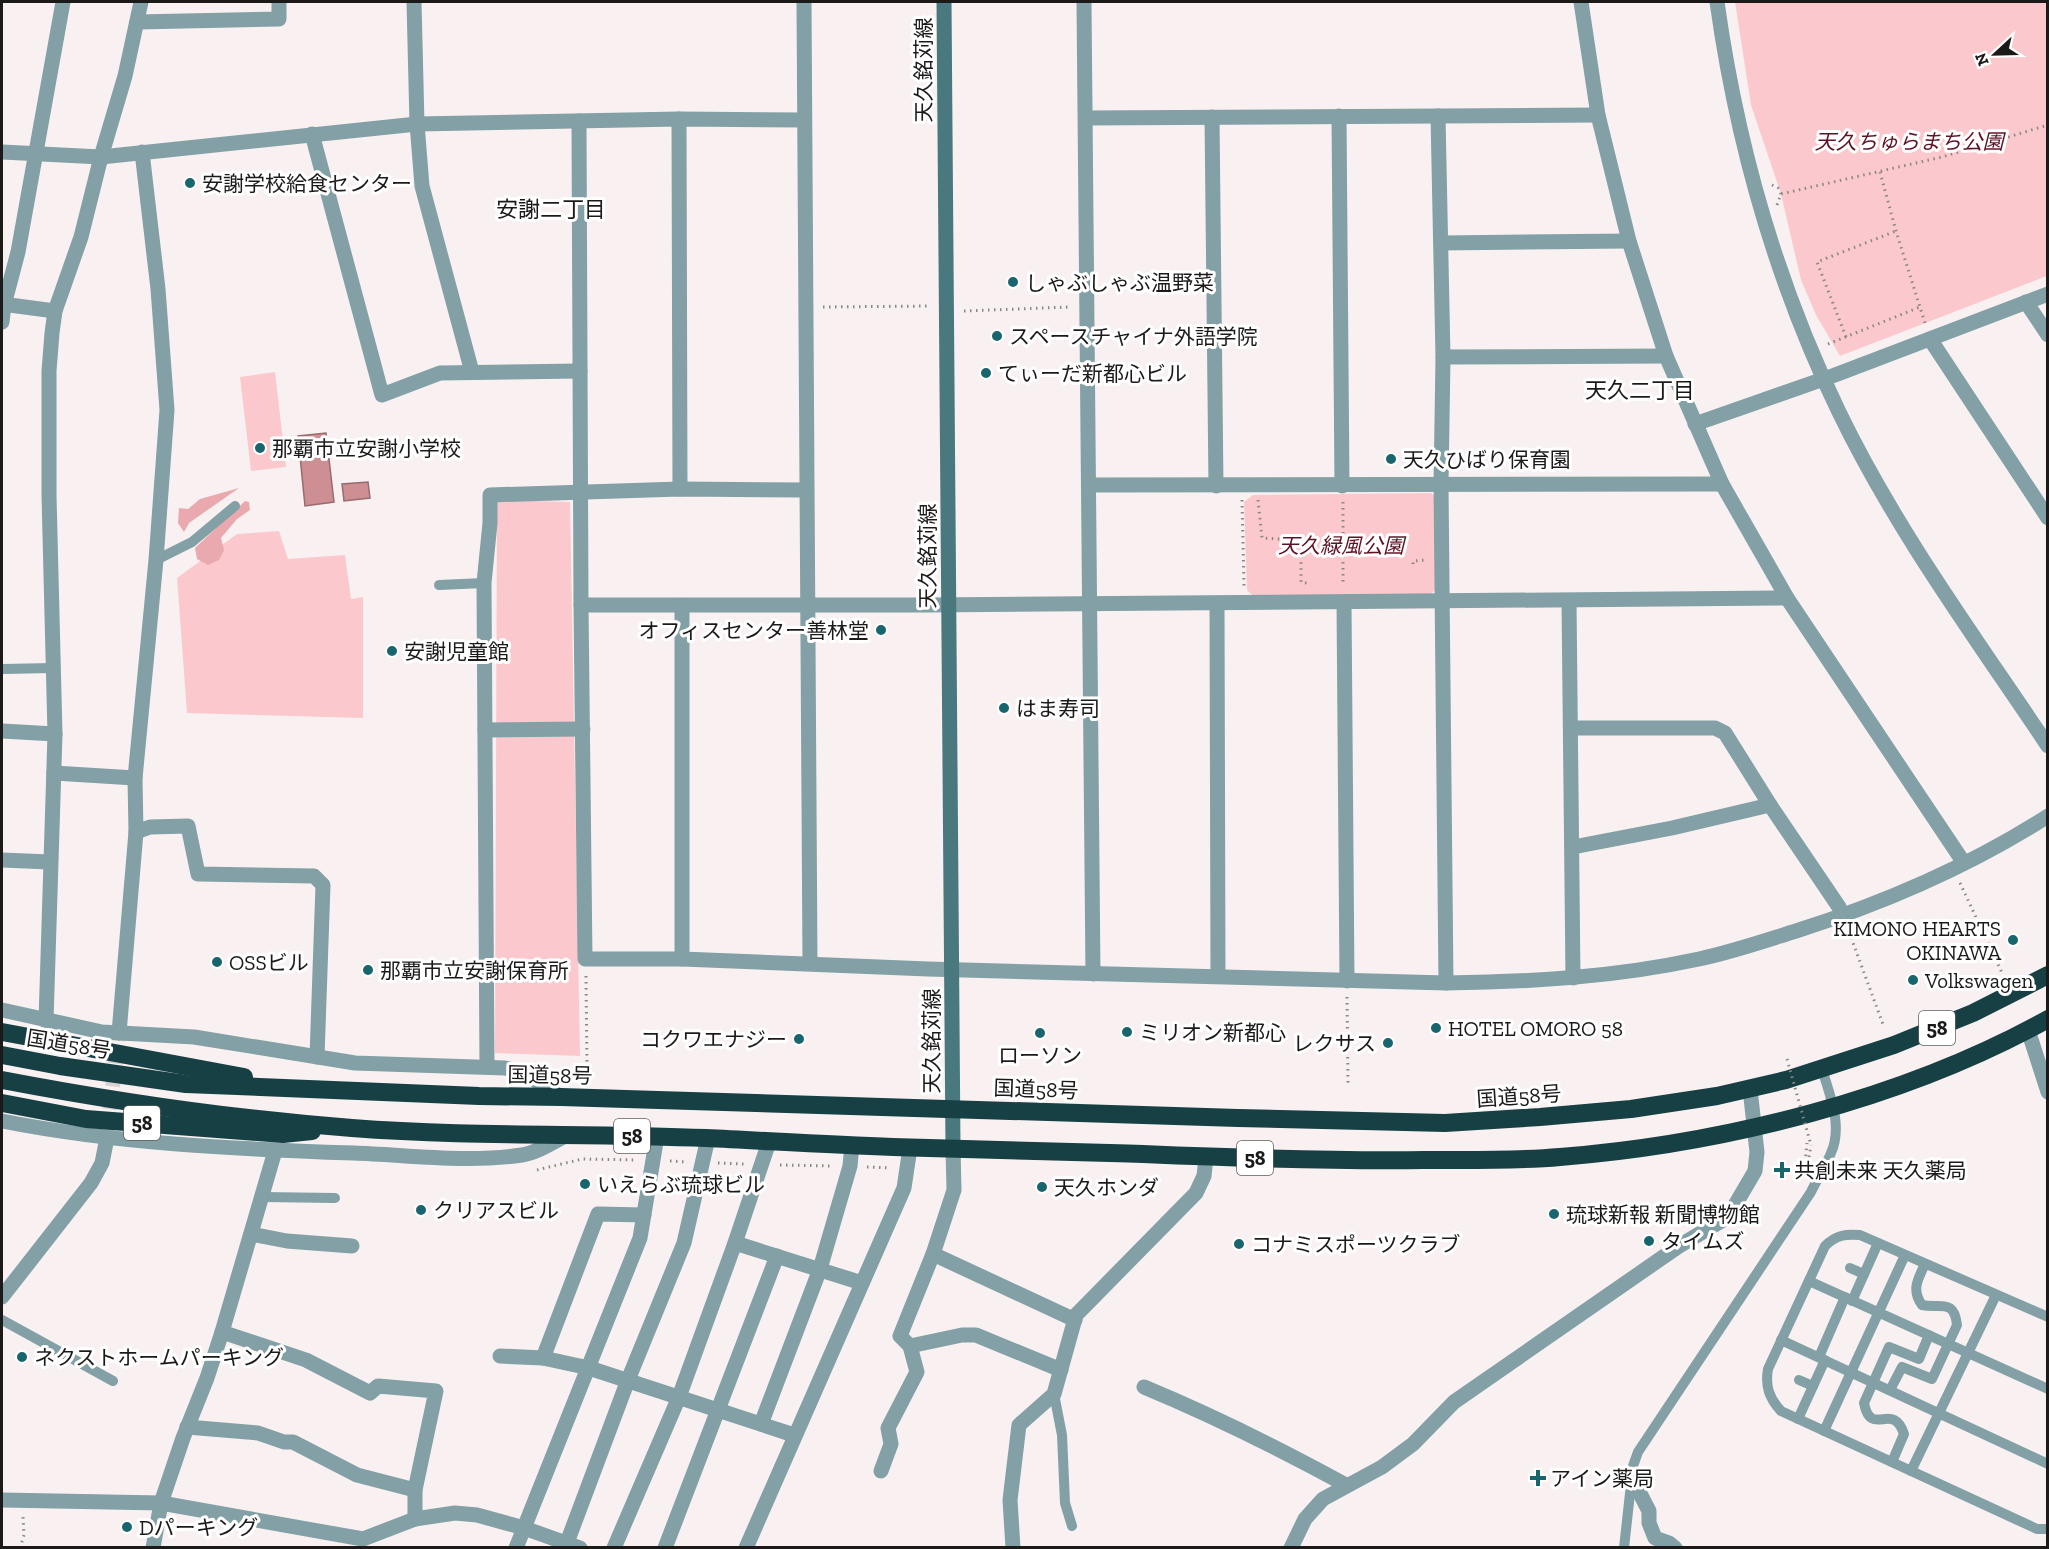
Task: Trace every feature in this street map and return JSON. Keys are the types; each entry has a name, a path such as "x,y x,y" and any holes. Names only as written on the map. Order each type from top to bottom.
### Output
{"highway":[{"name":"国道58号","path":"2,1055 60,1066 186,1084 479,1096 1445,1123 1540,1118 1631,1109 1750,1089 1894,1046 1973,1013 2048,975"},
{"name":"58","path":"2,1080 79,1095 353,1128 657,1136 910,1148 1206,1157 1470,1160 1558,1157 1642,1148 1755,1127 1833,1106 1944,1067 2048,1019"},
{"name":"58","path":"2,1032 262,1080 335,1090"},
{"name":"58","path":"2,1103 86,1119 283,1134 353,1128"}],"street":[{"path":"2,322 3,304 18,252 63,2"},
{"path":"46,1021 55,734 49,495 49,383 52,333 55,311 81,237 125,76 139,2"},
{"path":"137,22 279,19 279,2"},
{"path":"414,2 417,124 422,186 472,372"},
{"path":"804,2 810,963"},
{"name":"天久銘苅線","path":"944,2 953,1148"},
{"path":"1084,2 1093,974"},
{"path":"1581,2 1598,115 1629,241 1666,356 1695,424 1722,484 1787,598 1958,866"},
{"path":"1718,2 1733,98 1756,193 1779,269 1824,378 1858,448 1908,535 2048,746"},
{"path":"1086,118 1598,115"},
{"path":"1339,116 1342,486"},
{"path":"1438,116 1443,357 1441,485 1446,984"},
{"path":"1212,117 1216,486"},
{"path":"2,152 101,157 417,124 679,119 804,120"},
{"path":"679,119 680,489"},
{"path":"579,121 585,959 682,959 1446,984 1573,978 1633,971 1700,959 1764,942 1843,916 1911,889 2004,842 2048,816"},
{"path":"312,134 382,395 440,374 580,371"},
{"path":"119,1033 136,832 135,778 156,560 167,410 158,288 142,152"},
{"path":"1441,243 1629,241"},
{"path":"1695,424 1824,378 1928,333 2048,294"},
{"path":"2026,302 2048,335"},
{"path":"3,304 55,311"},
{"path":"1928,333 2048,518"},
{"path":"1443,357 1666,356"},
{"path":"1089,485 1722,484"},
{"path":"487,1067 484,583 490,523 490,495 680,489 806,490"},
{"path":"581,605 808,606 1787,598"},
{"path":"1569,601 1573,978"},
{"path":"1344,602 1347,981"},
{"path":"1217,603 1218,976"},
{"path":"682,606 682,959"},
{"path":"1572,728 1714,728 1725,733 1843,916"},
{"path":"485,730 583,729"},
{"path":"2,731 55,734"},
{"path":"54,774 135,778"},
{"path":"1573,847 1672,828 1770,805"},
{"path":"136,832 150,827 188,826 198,874 314,876 323,885 317,1057"},
{"path":"2,860 50,862"},
{"path":"2,1010 46,1021 119,1033 194,1036 355,1064 487,1067 522,1072 561,1097"},
{"path":"2028,1030 2048,1092"},
{"path":"1291,1548 1305,1519 1323,1499 1382,1467 1413,1444 1454,1402 1678,1246 1728,1217 1755,1171 1757,1152 1750,1089"},
{"path":"2,1121 107,1138 172,1144 275,1151 465,1158 524,1155 567,1135"},
{"path":"516,1548 640,1238 657,1136"},
{"path":"2,1297 91,1183 102,1163 107,1138"},
{"path":"2,1500 161,1503 363,1543 415,1519 455,1513 477,1515 524,1528 570,1546 628,1380 684,1243 708,1138"},
{"path":"614,1548 679,1397 769,1142"},
{"path":"761,1424 820,1269 850,1166 852,1145"},
{"path":"746,1548 904,1188 910,1148"},
{"path":"881,1471 891,1444 888,1428 917,1372 910,1346 900,1336 933,1254 954,1190 953,1148"},
{"path":"153,1548 161,1503 222,1332 275,1151"},
{"path":"1013,1548 1010,1500 1019,1425 1054,1394 1076,1315 1196,1193 1204,1176 1206,1157"},
{"path":"543,1358 598,1214 644,1215"},
{"path":"251,1234 287,1241 352,1246"},
{"path":"735,1243 862,1282"},
{"path":"933,1254 1075,1320"},
{"path":"665,1548 716,1410 777,1256"},
{"path":"222,1332 306,1360 370,1393 378,1386 436,1391 415,1490 415,1519"},
{"path":"910,1346 962,1335 976,1335 1060,1370"},
{"path":"500,1356 543,1358 589,1368 794,1435"},
{"path":"1144,1387 1191,1406 1346,1485"},
{"path":"187,1427 258,1433 284,1442 293,1442 357,1475 415,1490"},
{"path":"1632,1478 1649,1511 1649,1522 1656,1538 1675,1548"}],"lane":[{"path":"156,560 192,542 236,506"},
{"path":"439,585 484,583"},
{"path":"2,669 53,669"},
{"path":"1624,1548 1633,1466 1638,1452 1811,1192 1831,1153 1837,1132 1833,1106 1822,1069"},
{"path":"262,1197 335,1198"},
{"path":"2048,1317 1860,1235 1841,1234 1831,1239 1825,1246 1768,1369 1766,1380 1768,1393 1781,1411 2037,1529 2048,1529"},
{"path":"1798,1419 1849,1299 1878,1244"},
{"path":"1824,1431 1905,1255"},
{"path":"1890,1390 1902,1367 1932,1379 1957,1325 1951,1308 1944,1305 1929,1307 1922,1305 1916,1297 1917,1281 1925,1264"},
{"path":"1851,1268 1864,1274"},
{"path":"1809,1281 2048,1389"},
{"path":"1911,1471 1996,1295"},
{"path":"2,1320 113,1381"},
{"path":"1892,1462 1904,1434 1902,1426 1889,1417 1878,1421 1871,1418 1866,1412 1864,1403 1889,1347 1918,1359 1929,1335"},
{"path":"1781,1340 2048,1464"},
{"path":"1799,1380 1813,1386"},
{"path":"1054,1394 1062,1435 1065,1503 1072,1526"}],"path":[{"path":"1781,194 1953,154 2048,125"},
{"path":"1880,172 1928,333"},
{"path":"1767,186 1772,185 1778,188 1781,194 1778,204 1773,207"},
{"path":"1846,337 1817,262 1896,231"},
{"path":"805,307 929,306"},
{"path":"964,311 1087,306"},
{"path":"1823,346 1920,307"},
{"path":"1342,486 1344,602"},
{"path":"1244,603 1242,496 1269,500"},
{"path":"1258,500 1262,538 1296,540 1301,547 1301,582 1312,584"},
{"path":"1413,564 1413,561 1429,560"},
{"path":"1958,866 2002,973"},
{"path":"1843,916 1884,1027"},
{"path":"585,959 587,1071"},
{"path":"1347,981 1348,1084"},
{"path":"1787,1059 1809,1144 1809,1163 1804,1163 1809,1144"},
{"path":"20,1548 24,1535 21,1500"}],"green space":[{"name":"天久ちゅらまち公園","path":"1735,2 2047,2 2047,276 1840,356 1816,315 1801,280 1781,194 1751,105"},
{"path":"275,372 286,467 251,471 240,377"},
{"name":"天久緑風公園","path":"1431,493 1436,498 1437,588 1430,595 1253,596 1247,590 1244,502 1253,495"},
{"path":"497,500 570,502 580,1056 495,1053"},
{"path":"279,531 288,559 345,555 351,599 363,597 363,718 187,713 177,578 237,534"}],"shaded area":[{"path":"326,433 334,502 305,506 298,436"},
{"path":"368,482 370,498 344,501 342,484"},
{"path":"239,488 189,523 184,532 178,523 179,508 188,509 200,499"},
{"path":"245,501 249,502 250,510 237,519 221,538 224,550 219,560 208,565 197,559 195,548"}],"tunnel":[{"path":"107,1132 119,1033"}],"place":[{"name":"安謝学校給食センター","path":"190,183"},
{"name":"しゃぶしゃぶ温野菜","path":"1013,282"},
{"name":"スペースチャイナ外語学院","path":"997,336"},
{"name":"てぃーだ新都心ビル","path":"986,373"},
{"name":"那覇市立安謝小学校","path":"260,448"},
{"name":"天久ひばり保育園","path":"1391,459"},
{"name":"オフィスセンター善林堂","path":"881,630"},
{"name":"安謝児童館","path":"392,651"},
{"name":"はま寿司","path":"1004,708"},
{"name":"KIMONO HEARTS OKINAWA","path":"2013,940"},
{"name":"OSSビル","path":"217,962"},
{"name":"那覇市立安謝保育所","path":"368,970"},
{"name":"Volkswagen","path":"1913,980"},
{"name":"HOTEL OMORO 58","path":"1436,1028"},
{"name":"ミリオン新都心","path":"1127,1032"},
{"name":"ローソン","path":"1040,1033"},
{"name":"コクワエナジー","path":"799,1039"},
{"name":"レクサス","path":"1388,1043"},
{"name":"共創未来 天久薬局","path":"1782,1170"},
{"name":"いえらぶ琉球ビル","path":"585,1184"},
{"name":"天久ホンダ","path":"1042,1187"},
{"name":"クリアスビル","path":"421,1210"},
{"name":"琉球新報 新聞博物館","path":"1554,1214"},
{"name":"タイムズ","path":"1649,1241"},
{"name":"コナミスポーツクラブ","path":"1239,1244"},
{"name":"ネクストホームパーキング","path":"22,1357"},
{"name":"アイン薬局","path":"1538,1478"},
{"name":"Dパーキング","path":"127,1527"}],"district":[{"name":"安謝二丁目","path":"551,209"},
{"name":"天久二丁目","path":"1640,390"}]}
